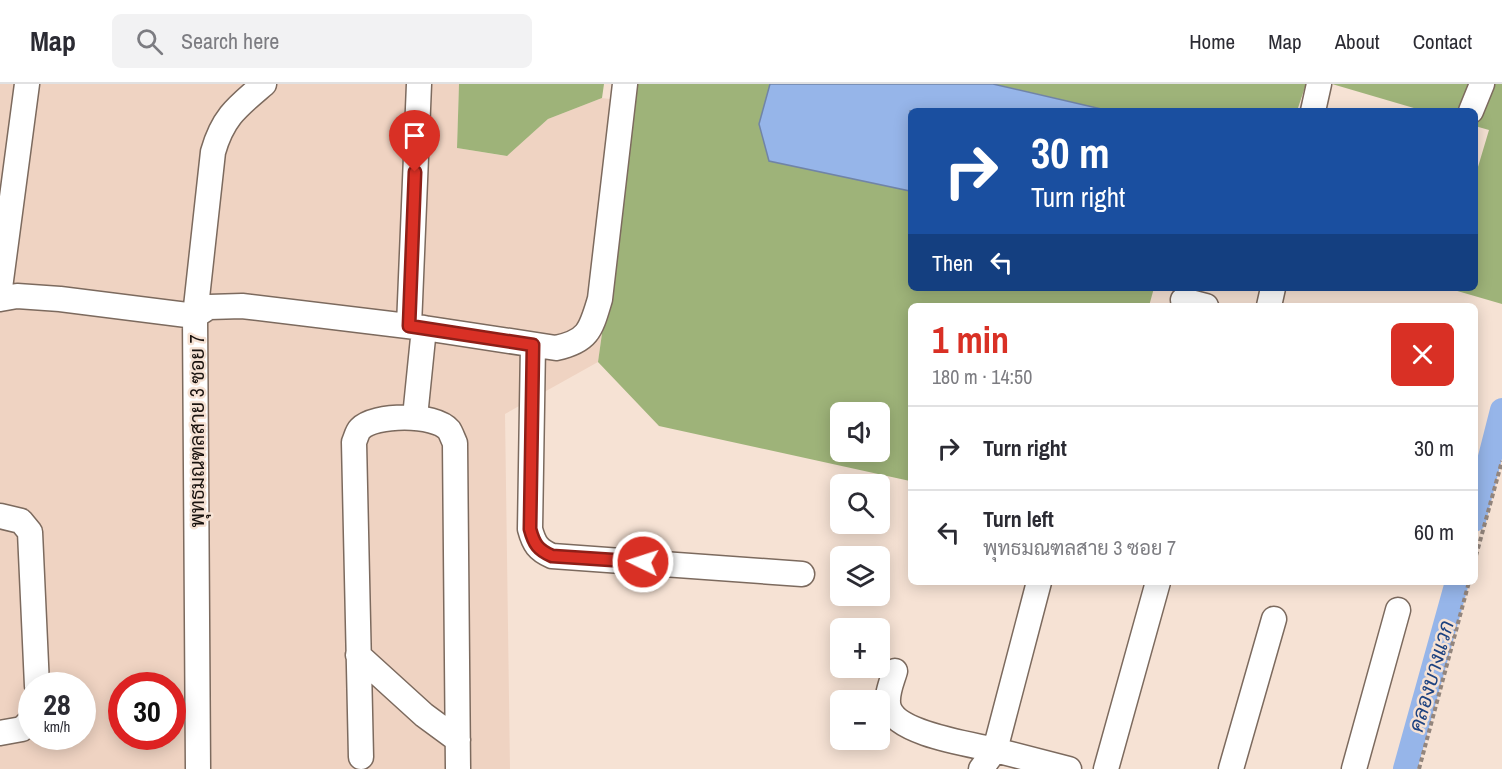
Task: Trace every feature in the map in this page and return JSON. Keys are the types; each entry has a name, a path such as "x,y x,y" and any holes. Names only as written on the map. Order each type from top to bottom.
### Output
{"street":[{"path":"0,288 27,84"},
{"path":"0,298 17,296 60,299 195,316 213,152 220,129 231,111 264,84"},
{"path":"415,417 419,84"},
{"name":"พุทธมณฑลสาย 3 ซอย 7","path":"198,769 195,316 209,307 222,305 416,327 556,348 576,344 591,326 600,298 626,84"},
{"path":"1314,108 1319,84"},
{"path":"1472,108 1482,84"},
{"path":"533,345 530,529 533,543 541,551 552,556 802,573"},
{"path":"361,757 354,442 360,429 375,421 415,417 438,422 448,429 455,442 458,769"},
{"path":"0,516 21,521 30,531 36,672"},
{"path":"988,759 1038,585"},
{"path":"1106,769 1157,585"},
{"path":"1354,769 1398,610"},
{"path":"1231,769 1274,619"},
{"path":"358,655 424,715 458,740"},
{"path":"895,671 888,696 889,708 903,723 988,759 1069,769"},
{"path":"0,733 18,730"}],"path":[{"path":"1478,548 1502,461"},
{"path":"1419,769 1468,585"}],"shaded area":[{"path":"0,84 459,84 457,148 506,156 548,119 602,98 634,102 598,362 505,414 510,769 0,769"}],"green space":[{"path":"459,84 604,84 602,98 548,119 507,156 457,148"},
{"path":"637,84 770,84 759,124 769,161 908,191 908,291 1153,291 1150,303 908,303 908,481 890,477 890,474 878,474 659,426 598,362"},
{"path":"993,84 1306,84 1298,108 1097,108"},
{"path":"1332,84 1502,84 1502,304 1457,291 1478,291 1478,167 1489,130 1478,127 1478,108 1414,108"}],"water":[{"path":"770,84 993,84 1097,108 908,108 908,191 769,161 759,124"}],"waterway":[{"name":"คลองบางแวก","path":"1478,504 1502,410"},
{"name":"คลองบางแวก","path":"1405,769 1456,585"}],"route":[{"path":"415,172 409,326 533,345 530,529 533,543 541,551 552,556 643,562"}]}
